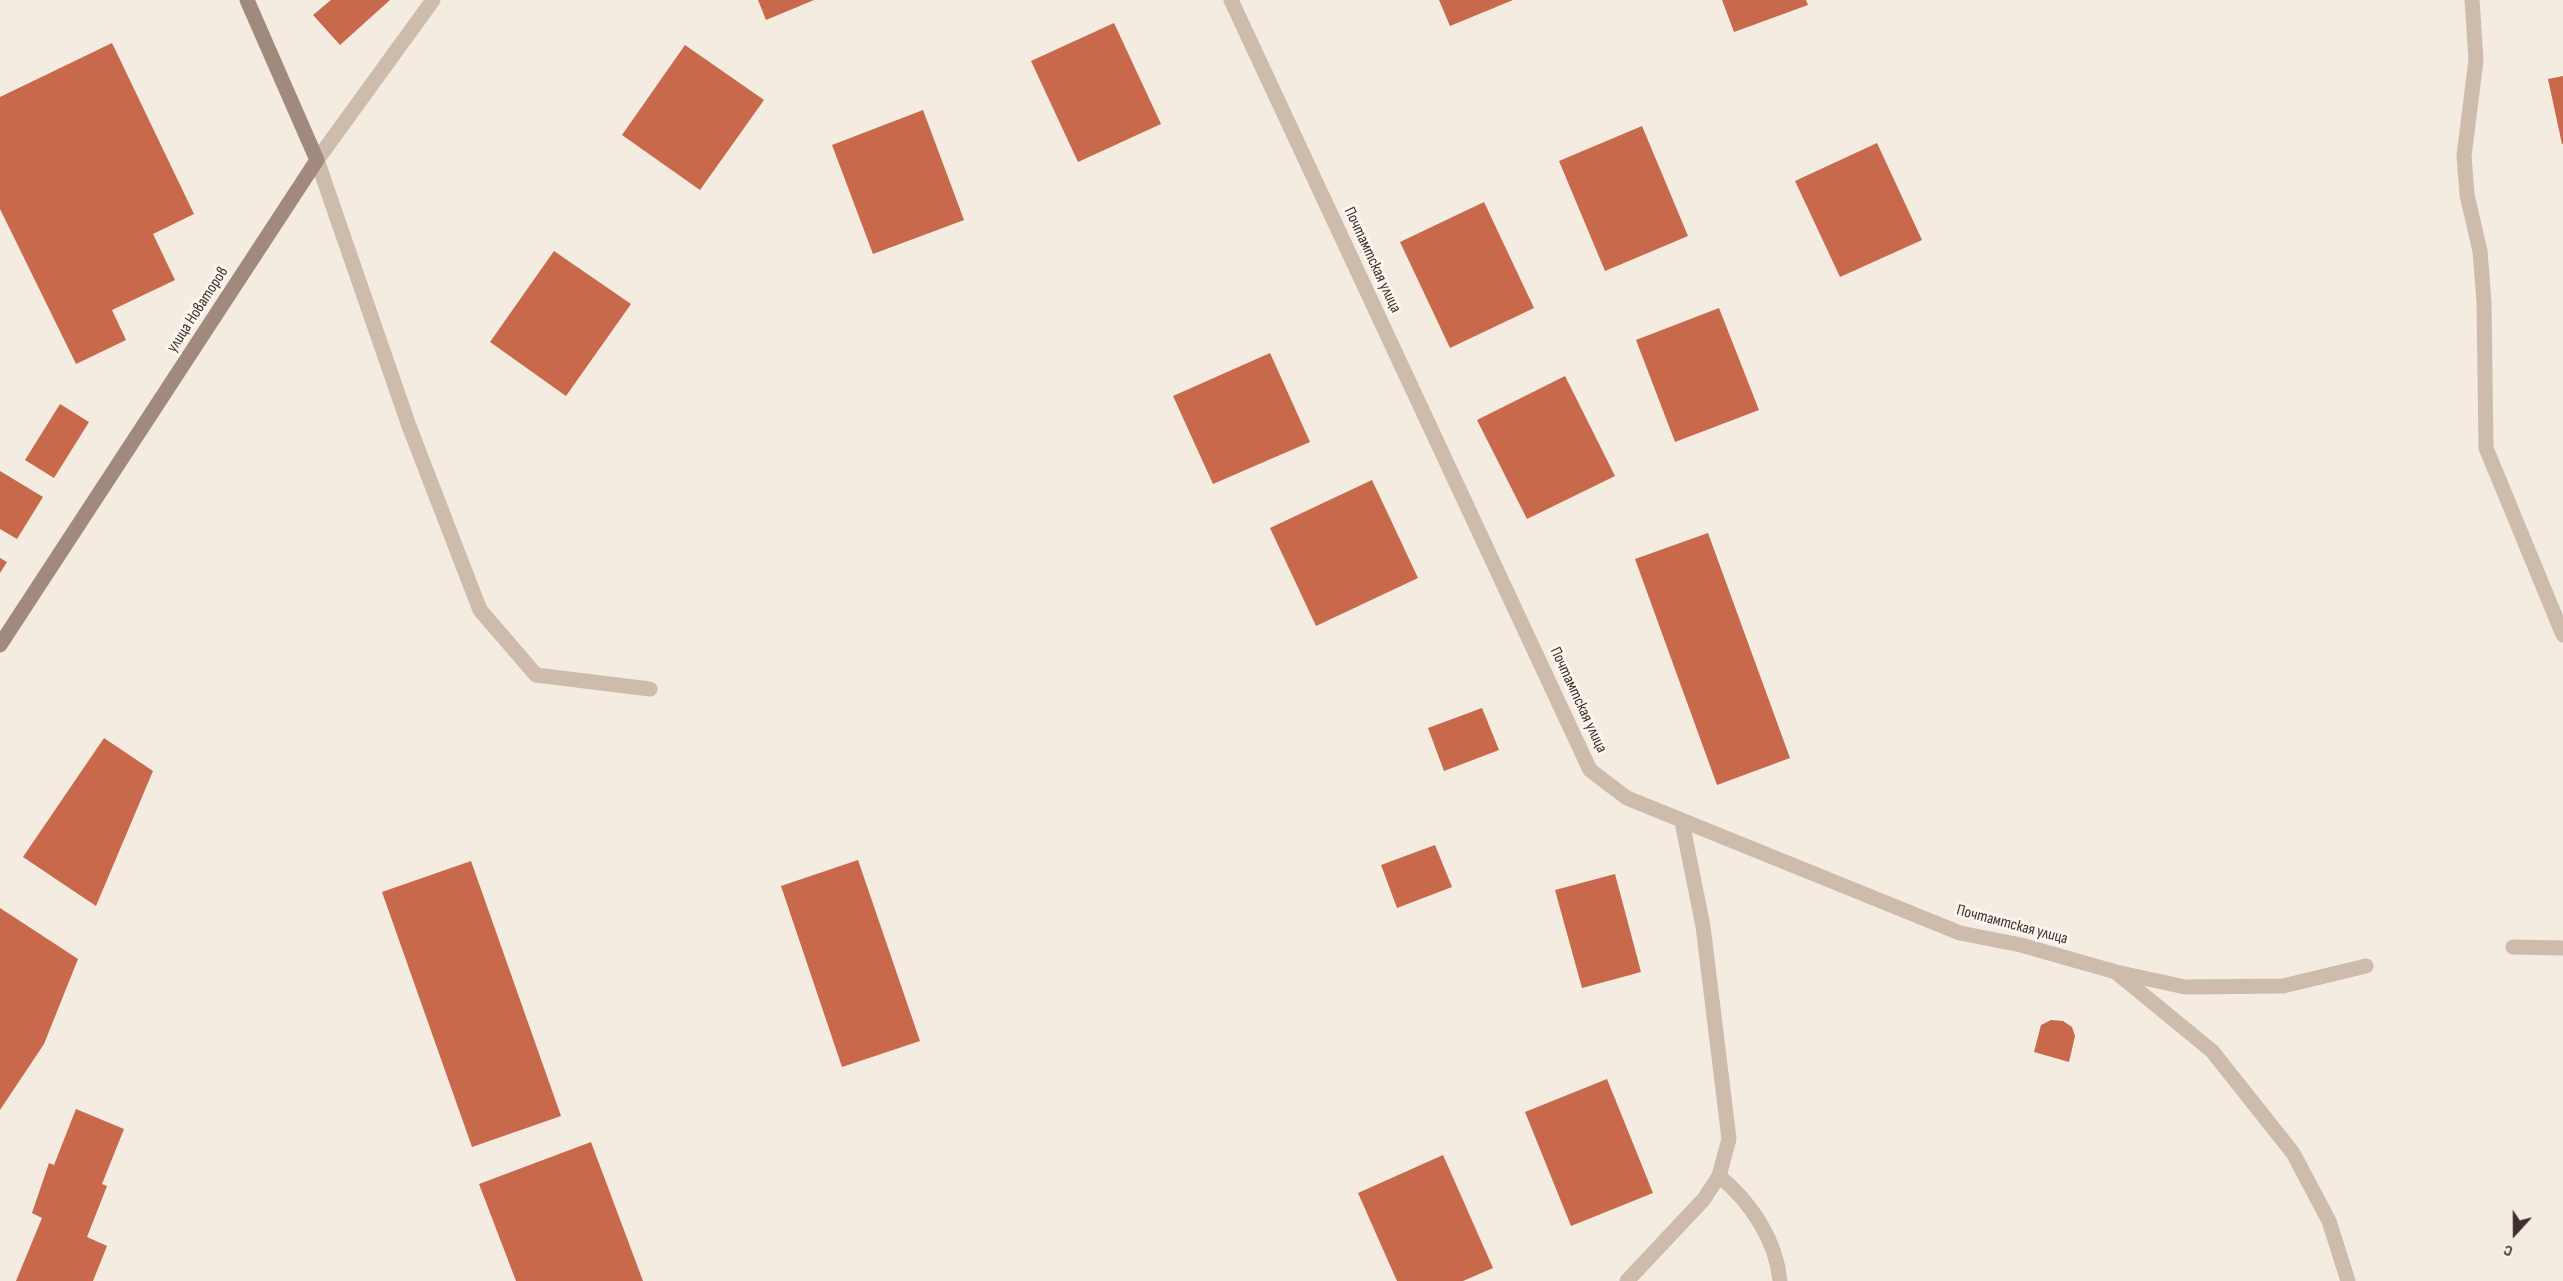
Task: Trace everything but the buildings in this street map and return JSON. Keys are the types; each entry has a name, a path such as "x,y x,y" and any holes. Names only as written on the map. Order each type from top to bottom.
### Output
{"street":[{"path":"247,0 317,160 409,426 480,610 536,675 650,689"},
{"name":"улица Новаторов","path":"0,645 317,160 433,0"},
{"name":"Почтамтская улица","path":"1231,0 1590,770 1627,798 1960,933 2021,945 2116,972 2186,987 2283,986 2366,966"},
{"path":"2472,0 2476,60 2464,156 2467,195 2480,251 2484,302 2486,448 2563,634"},
{"path":"1627,1281 1704,1199 1719,1176 1729,1139 1702,926 1683,822"},
{"path":"2513,947 2563,948"},
{"path":"2116,972 2212,1051 2293,1153 2329,1221 2348,1281"},
{"path":"1719,1176 1732,1187 1764,1228 1778,1264 1780,1281"}]}
